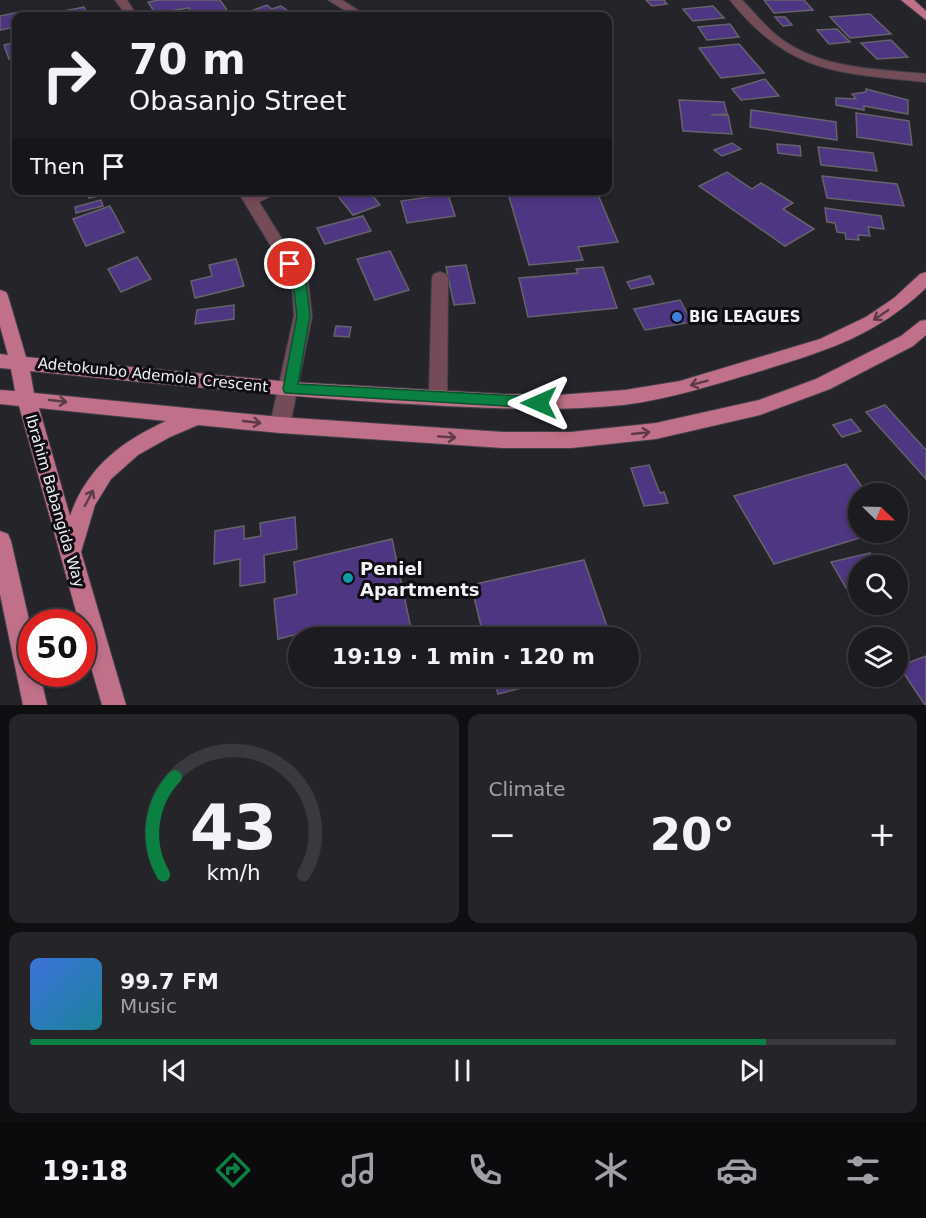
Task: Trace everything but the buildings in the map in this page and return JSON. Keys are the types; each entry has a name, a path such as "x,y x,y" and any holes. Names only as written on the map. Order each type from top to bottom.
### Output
{"main road":[{"path":"907,0 926,17"},
{"name":"Adetokunbo Ademola Crescent","path":"10,362 290,389 438,398 558,403 625,397 680,388 826,344 872,321 900,302 926,278"},
{"name":"Ibrahim Babangida Way","path":"0,296 10,362 26,398 114,705"},
{"path":"0,397 280,425 503,440 571,440 656,431 760,407 823,384 907,341 926,326"},
{"path":"70,553 86,502 104,473 122,454 151,436 198,416"},
{"path":"0,541 35,705"}],"street":[{"path":"334,0 354,12"},
{"path":"736,0 771,37 803,57 858,70 926,78"},
{"path":"247,195 300,281 303,316 290,389 280,425"},
{"path":"438,398 440,278"}],"place":[{"name":"BIG LEAGUES","path":"677,317"},
{"name":"Peniel Apartments","path":"348,578"}],"route":[{"path":"290,264 300,281 303,316 290,389 539,403"}]}
